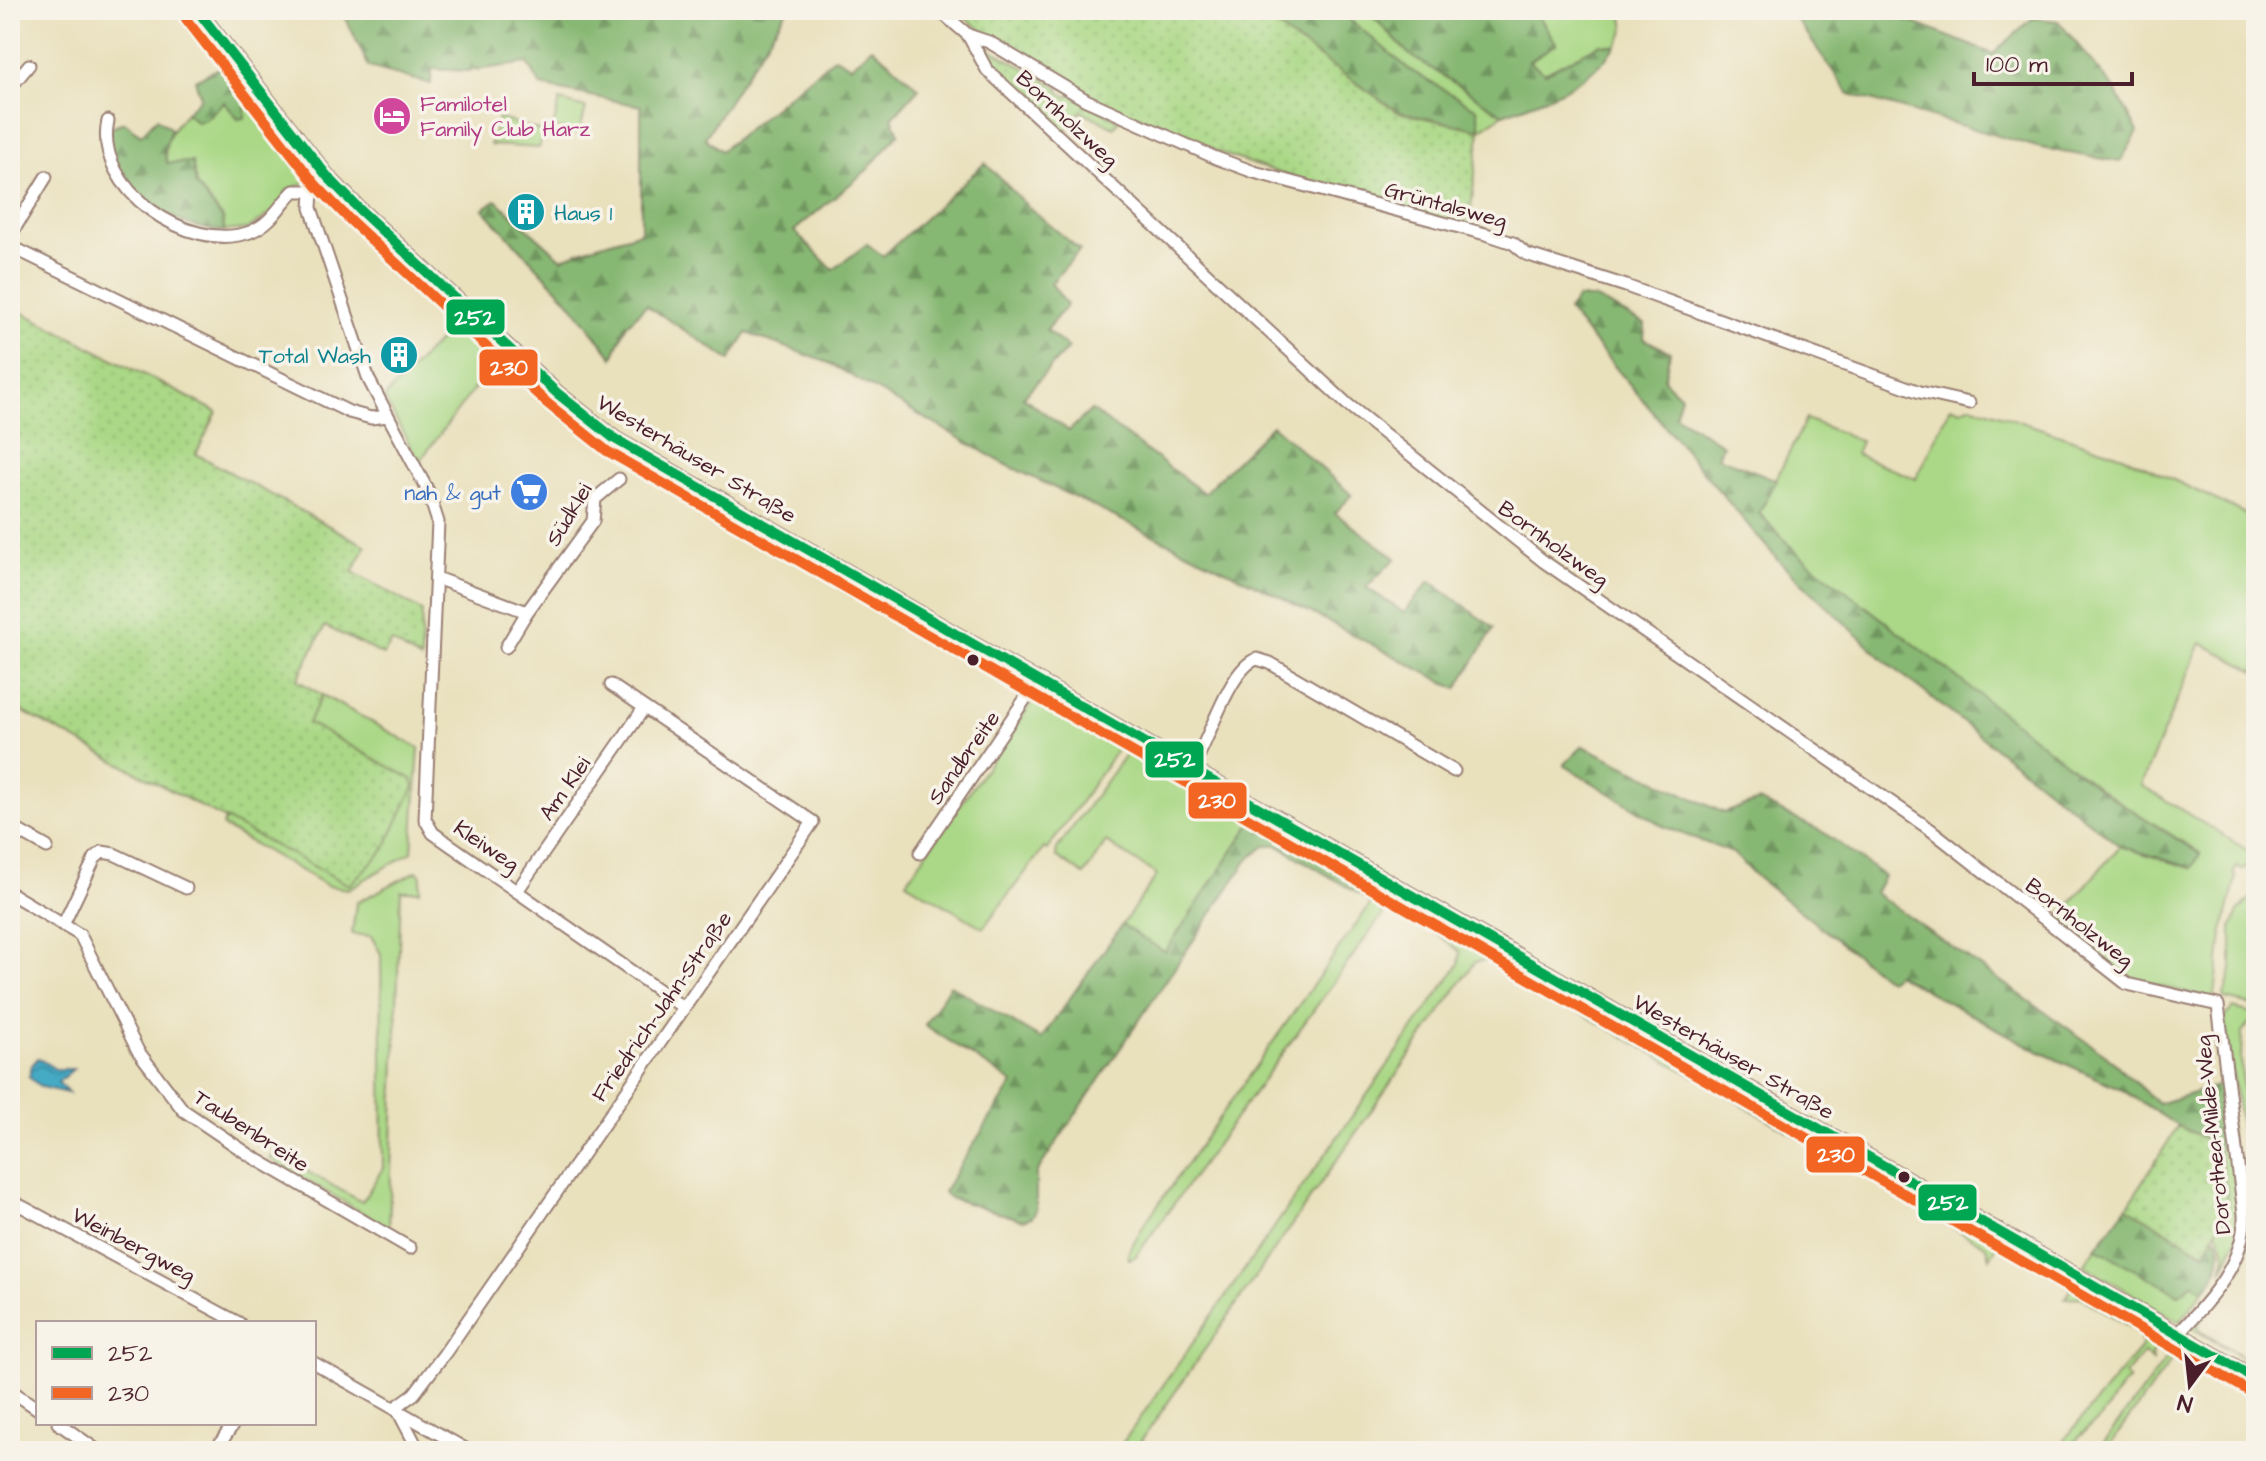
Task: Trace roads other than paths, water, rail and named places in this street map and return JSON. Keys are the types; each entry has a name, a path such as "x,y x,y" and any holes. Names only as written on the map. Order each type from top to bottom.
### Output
{"main road":[{"name":"Westerhäuser Straße","path":"197,10 327,176 557,393 615,439 1036,683 2256,1379"}],"street":[{"name":"Bornholzweg","path":"939,10 968,35 987,70 1347,404 1465,502 1543,561 1931,830 2127,984 2218,1005"},
{"name":"Grüntalsweg","path":"968,35 989,42 1127,121 1254,172 1489,235 1513,243 1526,254 1626,286 1920,392 1969,403"},
{"path":"10,88 29,65"},
{"path":"108,121 107,156 125,187 148,209 191,229 217,235 247,233 279,212 294,191 312,191 327,176"},
{"path":"10,236 46,177"},
{"name":"Kleiweg","path":"312,191 311,208 369,380 428,491 438,536 425,819 433,833 684,1008"},
{"path":"10,246 328,402 361,416 388,416"},
{"name":"Südklei","path":"506,647 527,612 593,521 595,499 619,479"},
{"path":"436,578 527,612"},
{"path":"1190,771 1201,755 1211,722 1246,665 1257,659 1270,663 1454,771"},
{"name":"Sandbreite","path":"920,853 1036,683"},
{"name":"Friedrich-Jahn-Straße","path":"396,1407 414,1394 445,1353 813,822 611,685"},
{"name":"Am Klei","path":"517,891 644,708"},
{"path":"10,826 47,847"},
{"path":"64,923 95,858 105,851 186,888"},
{"name":"Taubenbreite","path":"10,893 77,931 88,946 138,1051 183,1110 251,1156 410,1248"},
{"name":"Dorothea-Milde-Weg","path":"2178,1334 2237,1260 2244,1243 2244,1214 2218,1005"},
{"name":"Weinbergweg","path":"10,1200 235,1321"},
{"path":"316,1364 469,1451"},
{"path":"10,1390 36,1408"},
{"path":"396,1407 419,1451"},
{"path":"61,1425 98,1451"},
{"path":"215,1451 233,1425"}],"water":[{"path":"38,1058 55,1069 73,1069 58,1082 68,1093 41,1087 29,1077 32,1065"}],"place":[{"name":"Familotel Family Club Harz","path":"392,116"},
{"name":"Haus 1","path":"526,212"},
{"name":"Total Wash","path":"399,355"},
{"name":"nah & gut","path":"529,492"}]}
